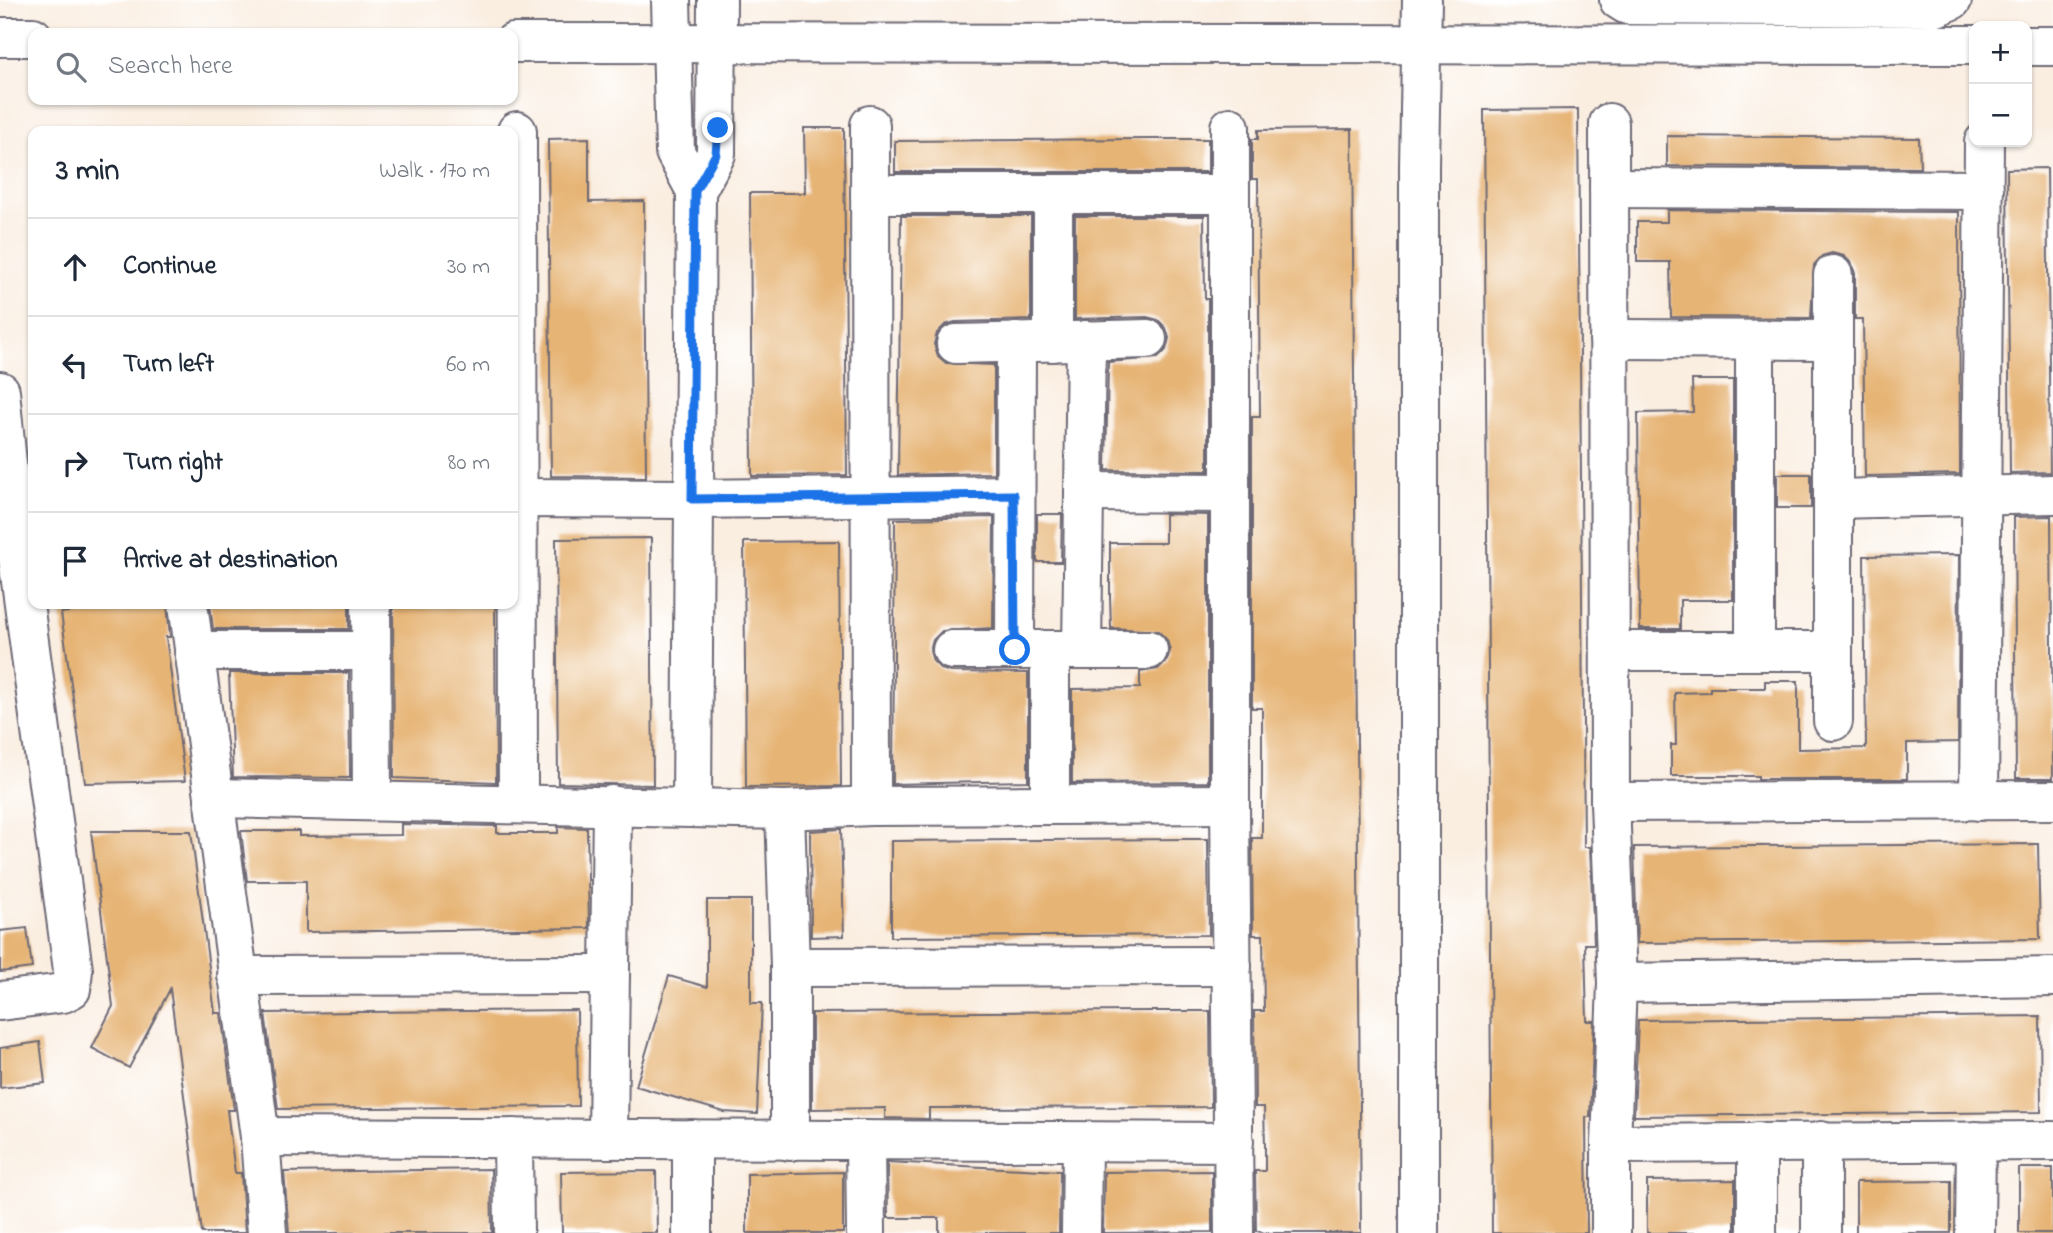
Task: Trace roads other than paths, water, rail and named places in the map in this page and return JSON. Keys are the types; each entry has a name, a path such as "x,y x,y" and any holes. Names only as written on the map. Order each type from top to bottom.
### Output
{"street":[{"path":"671,0 675,152 695,191 692,806"},
{"path":"695,191 716,154 719,60 717,0"},
{"path":"1419,1233 1419,166 1422,0"},
{"path":"1619,0 1627,5 1936,7 1952,0"},
{"path":"0,37 28,37"},
{"path":"518,44 671,62 1422,61 1969,45"},
{"path":"2032,46 2053,46"},
{"path":"1609,123 1610,802 1618,983 1611,1144 1611,1233"},
{"path":"870,125 871,806"},
{"path":"1230,127 1230,804 1234,1233"},
{"path":"1979,801 1984,147"},
{"path":"1609,188 1984,190"},
{"path":"870,194 1230,194"},
{"path":"1049,650 1084,492 1052,341 1053,194"},
{"path":"1833,275 1833,721"},
{"path":"956,344 1147,339"},
{"path":"1609,339 1833,340"},
{"path":"1755,340 1755,652"},
{"path":"1050,805 1049,650 1014,495 1052,341"},
{"path":"0,391 6,514 73,970 71,989 63,993 0,1001"},
{"path":"518,474 692,499 1014,495"},
{"path":"1084,492 1230,493"},
{"path":"1833,499 2053,494"},
{"path":"189,609 260,1137 267,1233"},
{"path":"371,609 372,801"},
{"path":"516,609 518,804"},
{"path":"952,650 1149,650"},
{"path":"194,651 371,652"},
{"path":"1610,652 1833,652"},
{"path":"214,798 785,810 871,806 1230,804"},
{"path":"1610,802 2053,800"},
{"path":"608,1139 612,805"},
{"path":"785,810 790,967 790,1141"},
{"path":"790,967 1232,966"},
{"path":"237,976 610,975"},
{"path":"1618,983 2053,977"},
{"path":"260,1137 1234,1142"},
{"path":"513,1138 514,1233"},
{"path":"692,1139 692,1233"},
{"path":"865,1140 866,1233"},
{"path":"1975,1233 1976,1140"},
{"path":"1821,1141 1821,1233"},
{"path":"1611,1144 2053,1141"},
{"path":"1081,1233 1082,1142"},
{"path":"1757,1142 1757,1233"}]}
